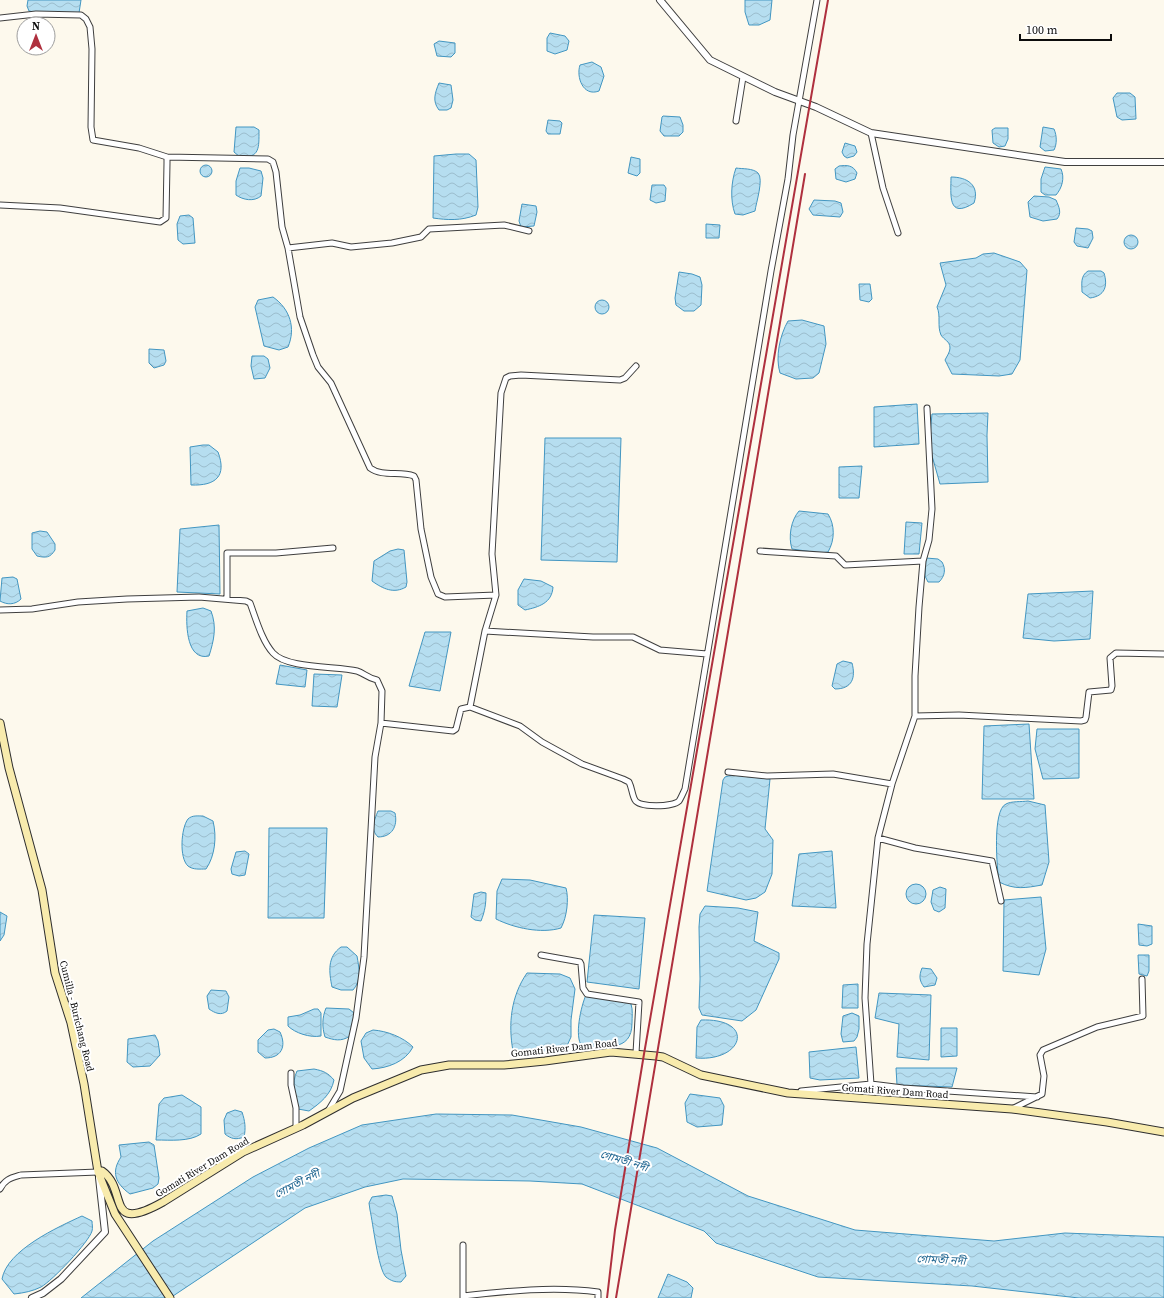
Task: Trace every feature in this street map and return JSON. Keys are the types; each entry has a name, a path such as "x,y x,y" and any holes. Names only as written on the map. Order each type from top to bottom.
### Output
{"main road":[{"name":"Cumilla - Burichang Road","path":"0,723 9,768 42,890 55,972 71,1023 84,1084 98,1172 111,1208 170,1298"},
{"name":"Gomati River Dam Road","path":"98,1172 102,1171 109,1179 119,1203 125,1211 132,1214 138,1214 163,1202 243,1152 296,1128 353,1098 414,1073 439,1066 524,1063 611,1052 636,1053 663,1057 701,1075 788,1093 1012,1109 1107,1122 1164,1132"}],"street":[{"path":"660,0 710,60 742,77 871,133 1065,162 1164,162"},
{"path":"381,723 453,732 456,729 461,709 470,707 520,726 542,742 586,766 629,782 634,800 638,803 654,806 673,805 679,801 685,789 771,271 788,178 792,135 802,91 817,0"},
{"path":"0,18 36,14 81,15 86,19 90,27 92,49 91,127 93,140 138,148 167,157 268,159 273,162 276,172 282,227 288,248 300,317 312,354 318,367 331,383 370,468 375,472 408,474 414,476 416,480 421,529 432,577 438,594 445,598 496,595"},
{"path":"736,122 742,77"},
{"path":"871,133 883,188 898,233"},
{"path":"0,205 60,208 129,218 163,221 166,218 167,157"},
{"path":"288,248 332,243 351,247 392,243 423,236 429,229 504,225 529,231"},
{"path":"470,707 486,631 496,595 492,547 501,393 506,378 521,375 620,380 625,378 636,366"},
{"path":"871,1084 865,998 867,944 878,838 892,784 915,716 915,676 924,561 929,540 932,509 927,408"},
{"path":"227,598 227,553 276,553 333,548"},
{"path":"760,551 836,556 845,565 924,561"},
{"path":"0,610 32,609 78,602 127,599 227,598 246,601 250,603 269,647 274,654 280,658 302,664 359,671 367,678 377,680 382,692 381,723 374,764 364,957 356,1018 340,1091 327,1112"},
{"path":"486,631 593,637 633,637 660,650 707,654"},
{"path":"915,716 959,715 1081,721 1085,720 1086,717 1089,692 1111,690 1110,658 1112,654 1164,654"},
{"path":"728,772 767,776 833,774 892,784"},
{"path":"878,838 915,848 992,861 1001,901"},
{"path":"541,955 580,962 583,988 587,994 639,1002 636,1053"},
{"path":"1012,1109 1038,1097 1044,1090 1040,1052 1097,1027 1143,1016 1142,979"},
{"path":"291,1073 296,1108 296,1128"},
{"path":"788,1093 871,1084 903,1088 1038,1097"},
{"path":"0,1189 4,1182 10,1178 21,1175 98,1172 105,1232 62,1279 43,1293 32,1298"},
{"path":"463,1245 463,1297 503,1291 564,1290 598,1292 598,1298"}],"water":[{"path":"28,0 81,0 79,13 40,13 29,11 27,6"},
{"path":"745,0 772,0 770,20 759,25 749,25 745,12"},
{"path":"550,33 565,36 569,41 567,50 555,54 547,51 547,38"},
{"path":"439,41 455,43 455,53 451,57 437,56 434,44"},
{"path":"592,62 601,67 604,76 599,91 593,92 585,89 579,75 580,65"},
{"path":"439,83 451,85 453,100 451,108 447,110 439,110 435,103 435,94"},
{"path":"1117,93 1130,93 1135,97 1136,119 1122,120 1117,117 1113,98"},
{"path":"663,116 680,117 683,125 683,132 679,136 664,136 660,131"},
{"path":"548,120 560,121 562,123 560,134 548,134 546,131"},
{"path":"236,127 254,127 259,130 259,142 255,154 247,157 240,157 234,152"},
{"path":"1043,127 1054,129 1056,134 1056,145 1054,150 1045,151 1040,147"},
{"path":"995,128 1008,128 1008,139 1005,146 999,147 993,143 992,130"},
{"path":"845,143 855,146 857,152 854,156 847,158 844,156 842,152"},
{"path":"469,154 476,160 478,207 476,215 454,220 433,218 434,156"},
{"path":"631,157 640,159 640,173 637,176 628,173"},
{"path":"208,165 211,166 211,176 204,177 201,176 200,169 201,166"},
{"path":"839,166 854,168 857,173 855,179 846,182 836,179 835,169"},
{"path":"1045,167 1061,169 1063,176 1062,183 1056,195 1045,195 1041,192 1041,179"},
{"path":"240,168 249,168 261,171 263,178 261,196 248,200 236,195 236,181"},
{"path":"736,168 756,171 760,176 760,186 755,211 743,215 735,214 732,203 732,185"},
{"path":"951,177 967,180 971,183 975,191 974,203 965,207 955,207 952,203 951,197"},
{"path":"652,185 664,185 666,188 665,201 656,203 650,200"},
{"path":"1034,196 1049,197 1056,200 1060,212 1059,217 1057,219 1043,221 1030,217 1028,202"},
{"path":"814,200 835,201 841,203 843,212 840,217 813,215 809,209"},
{"path":"522,204 536,206 537,212 534,226 521,227 519,221"},
{"path":"189,215 193,218 195,243 183,244 178,240 177,224 180,216"},
{"path":"706,224 720,225 719,238 706,238"},
{"path":"1076,228 1088,229 1092,231 1093,238 1088,248 1077,246 1074,242"},
{"path":"1131,235 1136,237 1138,242 1136,247 1131,249 1126,247 1124,242 1126,237"},
{"path":"994,253 1020,262 1027,270 1020,360 1012,374 999,376 952,374 945,360 950,351 950,346 941,335 939,328 939,314 937,307 946,285 940,263 976,258 983,254"},
{"path":"1088,271 1101,271 1104,273 1106,282 1102,293 1090,298 1082,292 1083,278 1085,273"},
{"path":"679,272 700,277 702,285 701,305 694,311 684,311 676,305 675,298"},
{"path":"859,284 870,284 872,299 869,302 860,300"},
{"path":"273,297 284,307 290,319 291,326 288,347 279,350 264,346 255,307 258,300"},
{"path":"602,300 607,302 609,307 607,312 602,314 597,312 595,307 597,302"},
{"path":"802,320 824,326 826,344 819,373 813,378 796,379 780,373 778,353 781,339 788,321"},
{"path":"149,349 164,350 166,361 164,365 154,368 149,363"},
{"path":"252,356 264,356 268,359 270,368 265,378 254,379 251,366"},
{"path":"917,404 919,444 874,447 874,407"},
{"path":"988,413 988,482 940,484 929,445 932,414"},
{"path":"545,438 621,438 617,562 541,560"},
{"path":"209,445 218,452 221,467 220,473 217,478 207,484 191,485 190,447"},
{"path":"862,466 859,498 839,498 839,467"},
{"path":"799,511 828,514 832,523 833,538 828,552 820,553 792,549 790,539 791,529 794,519"},
{"path":"906,522 922,523 919,554 904,554"},
{"path":"219,525 220,594 177,592 180,529"},
{"path":"40,531 47,532 55,544 55,550 48,557 37,556 32,549 32,533"},
{"path":"398,549 404,550 407,582 406,587 397,590 389,590 372,581 374,561 390,551"},
{"path":"926,558 938,559 942,562 944,572 943,577 939,582 928,582 925,576"},
{"path":"13,577 17,579 21,599 14,603 8,604 0,601 2,578"},
{"path":"524,579 541,581 553,587 547,601 540,606 525,610 518,605 518,590"},
{"path":"1093,591 1090,639 1054,641 1023,638 1028,594"},
{"path":"203,608 211,611 214,623 213,639 209,656 202,656 196,653 189,641 188,634 187,611"},
{"path":"425,632 451,632 440,691 409,686"},
{"path":"843,661 852,663 853,678 849,685 835,689 832,686 837,664"},
{"path":"280,665 307,670 305,687 276,684"},
{"path":"314,674 342,675 337,707 312,706"},
{"path":"1029,724 1034,799 982,799 984,726"},
{"path":"1037,729 1079,729 1079,778 1043,779 1035,749"},
{"path":"732,775 770,779 765,829 773,840 772,874 765,892 756,898 746,900 707,891 723,780 725,777"},
{"path":"1028,801 1045,805 1049,862 1042,885 1015,887 1005,885 999,882 997,865 996,840 999,817 1006,804"},
{"path":"378,811 391,811 395,813 396,818 393,830 383,837 378,837 373,828"},
{"path":"193,816 203,816 213,821 215,833 213,852 206,869 194,869 188,866 183,857 182,843 184,829 188,819"},
{"path":"269,828 327,828 324,918 268,918"},
{"path":"245,851 249,854 245,875 239,876 232,874 231,869 236,852"},
{"path":"832,851 836,908 792,906 799,854"},
{"path":"502,879 530,880 566,888 567,908 565,919 561,928 553,930 528,929 511,925 496,919 497,891"},
{"path":"916,884 923,887 926,894 923,901 916,904 909,901 906,894 909,887"},
{"path":"940,887 946,889 945,908 939,912 934,910 931,902 933,890"},
{"path":"481,892 486,893 486,901 481,921 475,920 471,917 474,894"},
{"path":"1041,897 1046,949 1039,975 1003,971 1004,900"},
{"path":"705,906 738,908 758,912 754,941 779,953 779,959 756,1010 742,1021 702,1015 699,1008 699,927 700,914"},
{"path":"0,912 7,916 4,935 0,941"},
{"path":"594,915 645,918 639,989 587,982"},
{"path":"1138,924 1152,926 1152,944 1147,946 1139,945"},
{"path":"341,947 347,947 357,956 359,978 353,990 341,990 332,987 330,976 331,960 336,951"},
{"path":"1138,955 1149,955 1149,971 1147,976 1139,974"},
{"path":"922,968 931,969 937,978 935,985 924,987 920,978"},
{"path":"527,973 560,974 570,978 575,989 571,1020 571,1037 565,1050 524,1056 513,1051 511,1031 512,1010 517,991"},
{"path":"858,984 858,1008 842,1008 843,985"},
{"path":"211,990 226,991 229,997 227,1011 218,1013 209,1009 207,996"},
{"path":"879,993 931,995 929,1060 897,1057 899,1024 875,1018"},
{"path":"586,995 628,1002 631,1004 631,1033 627,1039 615,1046 582,1046 578,1029 580,1014"},
{"path":"326,1008 349,1009 354,1013 355,1019 350,1036 338,1040 325,1037 323,1022"},
{"path":"314,1009 318,1009 321,1013 321,1036 303,1034 288,1026 288,1017 300,1015"},
{"path":"852,1013 859,1016 859,1029 857,1037 854,1041 843,1042 841,1034 843,1016"},
{"path":"701,1020 719,1021 730,1026 736,1032 737,1040 733,1047 725,1053 712,1057 696,1058 697,1027"},
{"path":"941,1028 957,1028 957,1056 941,1057"},
{"path":"274,1029 280,1032 283,1047 279,1054 265,1058 258,1052 258,1040 268,1030"},
{"path":"373,1030 394,1035 413,1047 405,1057 396,1063 390,1066 372,1069 364,1058 361,1041 366,1033"},
{"path":"155,1035 158,1041 160,1055 150,1066 133,1067 127,1062 128,1039"},
{"path":"856,1047 859,1078 820,1080 810,1078 809,1052"},
{"path":"896,1068 957,1068 952,1087 897,1085"},
{"path":"314,1069 330,1076 334,1080 333,1085 328,1094 309,1111 298,1109 294,1085 297,1071"},
{"path":"690,1094 720,1098 724,1106 722,1125 697,1127 687,1122 685,1103"},
{"path":"182,1095 201,1107 201,1134 196,1137 185,1139 156,1140 159,1104 164,1098"},
{"path":"235,1110 242,1112 245,1124 244,1137 236,1139 225,1134 224,1120 227,1113"},
{"name":"গোমতী নদী","path":"436,1114 512,1115 581,1127 657,1148 748,1196 855,1230 994,1241 1065,1233 1164,1237 1164,1298 1079,1298 972,1286 818,1277 716,1243 704,1231 582,1184 530,1181 403,1179 365,1187 305,1208 170,1298 81,1298 153,1241 253,1177 309,1148 362,1125"},
{"path":"149,1142 154,1145 159,1178 158,1184 153,1188 130,1194 121,1186 116,1177 116,1168 121,1157 119,1145"},
{"path":"386,1195 392,1196 397,1214 401,1250 406,1276 401,1282 386,1277 383,1272 374,1235 369,1203 372,1197"},
{"path":"82,1216 92,1221 92,1230 84,1244 70,1261 41,1287 28,1292 14,1294 2,1279 6,1268 13,1258 23,1249 47,1233"},
{"path":"668,1274 687,1282 693,1288 691,1298 658,1298"}],"railway":[{"path":"607,1298 615,1230 644,1054 828,0"},
{"path":"616,1298 805,174"}]}
